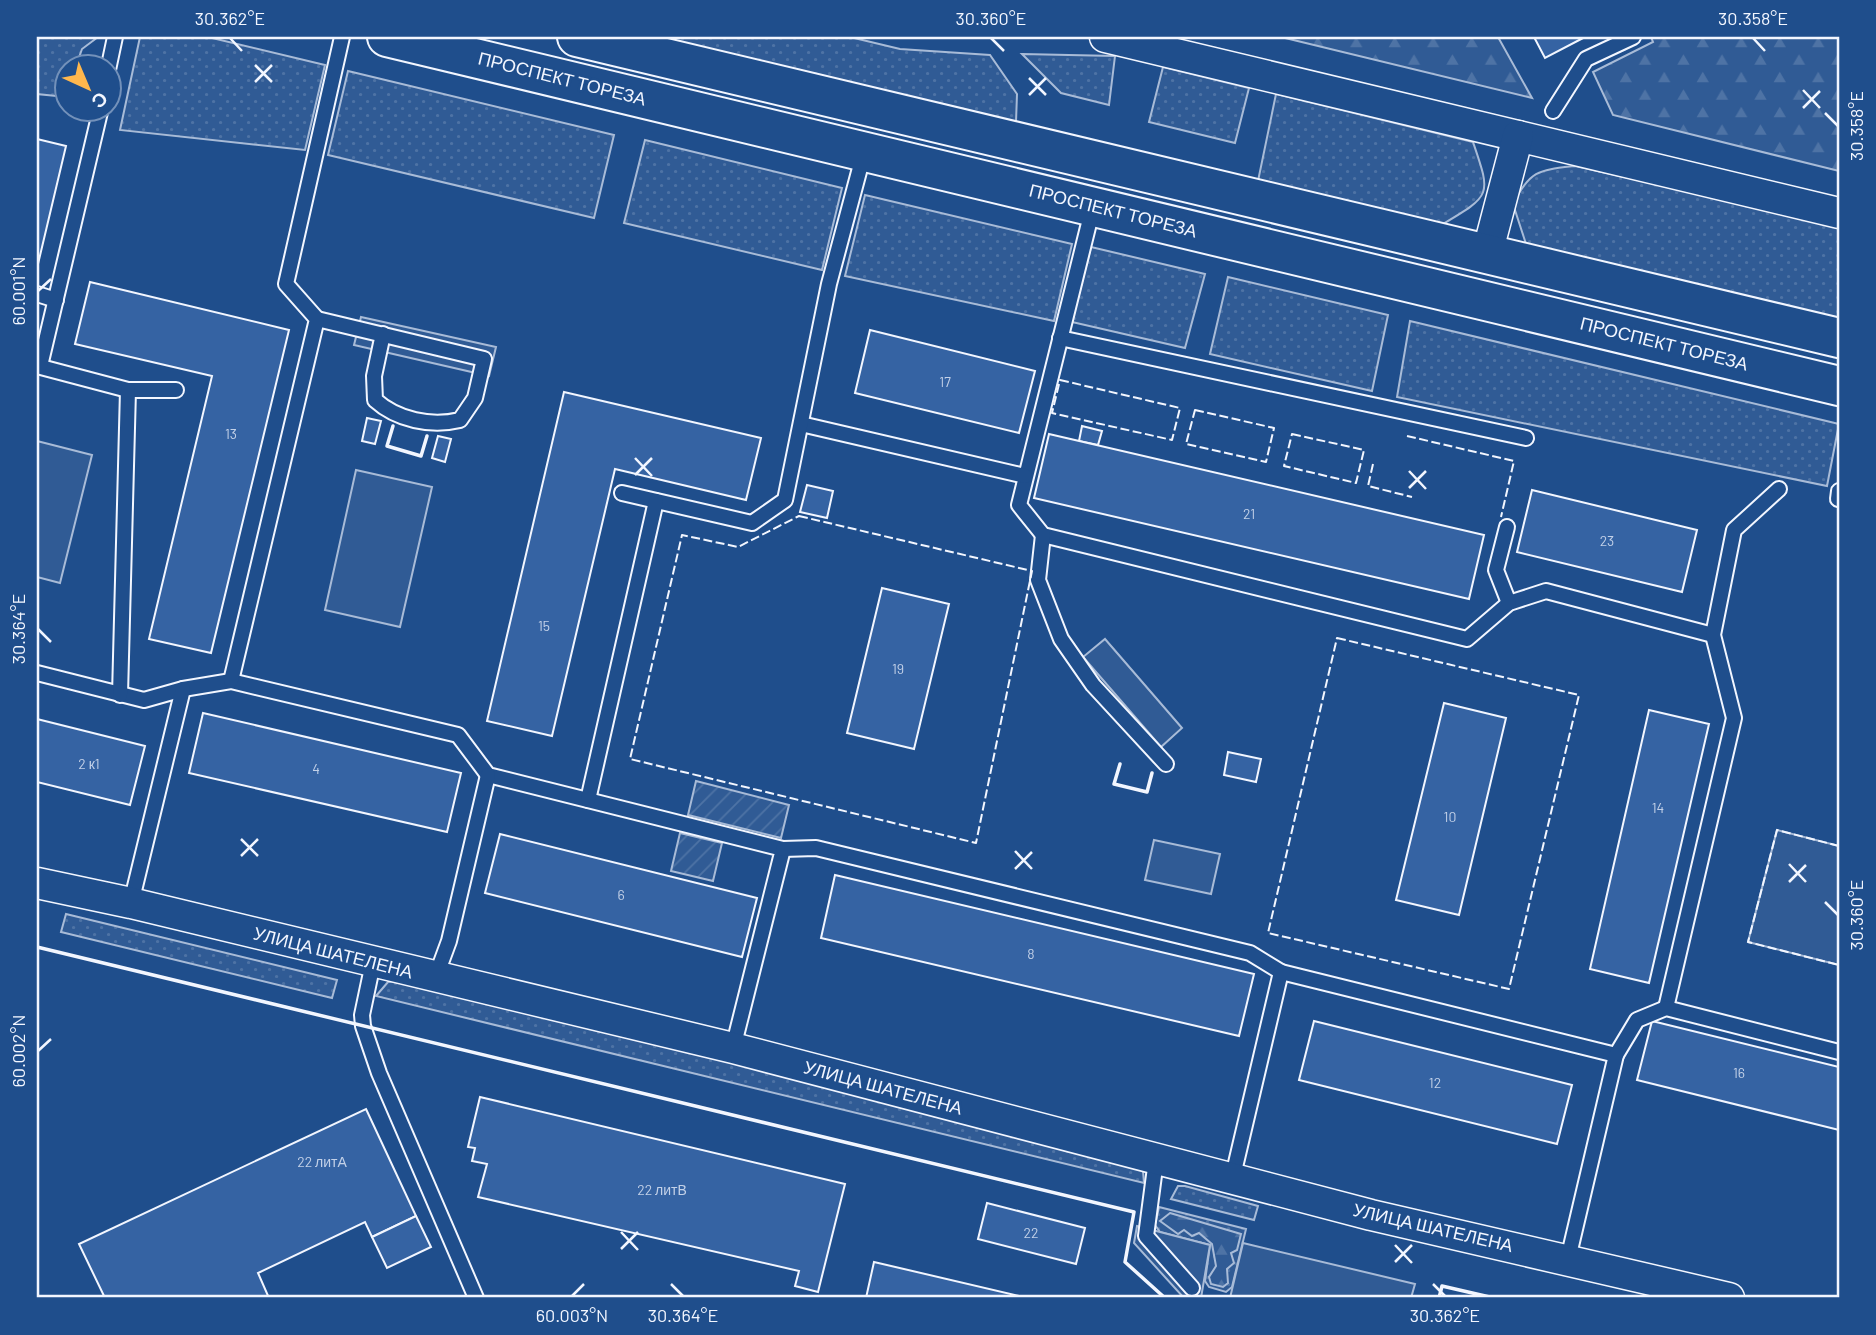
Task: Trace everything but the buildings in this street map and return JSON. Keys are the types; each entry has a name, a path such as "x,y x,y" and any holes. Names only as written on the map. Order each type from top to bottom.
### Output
{"main road":[{"name":"ПРОСПЕКТ ТОРЕЗА","path":"387,37 1839,386"},
{"path":"577,37 1839,338"}],"street":[{"path":"1105,37 1839,213"},
{"path":"1487,254 1518,136"},
{"name":"УЛИЦА ШАТЕЛЕНА","path":"37,883 131,903 435,979 733,1048 1232,1180 1729,1298"}],"lane":[{"path":"342,37 286,284 317,319 383,334 484,359 475,398 460,421 440,425 414,419 389,412 375,400 374,376 383,334"},
{"path":"1553,111 1586,59 1633,37"},
{"path":"98,122 38,366 128,390 176,390"},
{"path":"622,493 752,523 785,500 829,284 864,152"},
{"path":"1093,206 1018,505 1042,536 1467,639 1509,603 1546,591 1713,635"},
{"path":"37,294 56,300"},
{"path":"231,681 317,319"},
{"path":"1060,338 1526,438"},
{"path":"120,695 128,390"},
{"path":"801,424 1025,475"},
{"path":"1666,1008 1734,718 1713,635 1734,530 1779,489"},
{"path":"587,800 656,501"},
{"path":"1507,527 1496,570 1509,603"},
{"path":"1042,536 1038,580 1061,639 1093,685 1166,764"},
{"path":"37,673 144,700 183,689 231,681 458,735 488,775 783,849 816,848 1250,953 1281,972 1616,1055"},
{"path":"131,903 183,689"},
{"path":"435,979 449,941 488,775"},
{"path":"733,1048 783,849"},
{"path":"373,963 362,1015 363,1026 379,1073 476,1298"},
{"path":"1232,1180 1281,972"},
{"path":"1568,1259 1616,1055 1637,1020 1666,1008 1839,1052"},
{"path":"1156,1160 1146,1236 1192,1288"}],"green space":[{"path":"37,37 98,37 81,52 52,52 52,96 37,94"},
{"path":"140,37 208,37 325,65 305,150 120,130"},
{"path":"657,37 850,37 900,49 990,55 1017,94 1016,122"},
{"path":"1281,37 1498,37 1532,98"},
{"path":"1651,37 1839,37 1839,171 1613,115 1593,72 1653,42"},
{"path":"1022,54 1115,56 1109,105 1061,93"},
{"path":"1163,67 1249,88 1235,143 1149,122"},
{"path":"348,71 614,135 594,218 328,155"},
{"path":"1276,94 1473,142 1483,173 1483,192 1471,206 1443,224 1258,181"},
{"path":"645,140 842,188 822,270 624,223"},
{"path":"1575,166 1839,225 1839,319 1526,244 1513,204 1519,193 1537,174"},
{"path":"865,195 1072,244 1054,321 845,276"},
{"path":"1091,247 1205,274 1185,348 1072,322"},
{"path":"1228,277 1388,315 1372,391 1210,354"},
{"path":"1410,321 1839,424 1827,486 1397,397"},
{"path":"696,781 789,805 781,838 688,815"},
{"path":"680,833 722,843 713,881 671,871"},
{"path":"66,914 337,980 332,998 61,932"},
{"path":"400,980 1132,1162 1143,1171 1144,1183 376,996 388,982"},
{"path":"1178,1186 1258,1206 1254,1220 1171,1199"},
{"path":"1159,1207 1246,1229 1232,1287 1226,1292 1209,1287 1205,1281 1210,1245 1160,1232 1155,1225"},
{"path":"1170,1213 1241,1234 1237,1250 1231,1253 1234,1263 1227,1269 1228,1283 1223,1287 1211,1284 1209,1277 1216,1266 1212,1244 1199,1233 1192,1236 1184,1230 1178,1234 1160,1221"}],"shaded area":[{"path":"361,317 496,347 489,376 354,345"},
{"path":"37,441 92,455 60,583 37,577"},
{"path":"356,470 432,487 400,627 325,610"},
{"path":"1105,639 1182,728 1161,747 1083,657"},
{"path":"1777,830 1839,846 1839,965 1748,942"},
{"path":"1154,840 1220,854 1211,894 1145,880"},
{"path":"1137,1226 1210,1245 1201,1298 1184,1298 1134,1243"},
{"path":"1243,1243 1415,1284 1411,1298 1230,1298"}],"fence":[{"path":"1060,380 1180,408 1172,440 1052,413 1060,380"},
{"path":"1195,410 1274,428 1266,462 1186,444 1195,410"},
{"path":"1292,434 1364,450 1356,483 1284,466 1292,434"},
{"path":"1407,436 1514,461 1501,517"},
{"path":"1373,464 1368,486 1412,497"},
{"path":"799,516 1032,571 976,843 630,759 682,535 738,547 799,516"},
{"path":"1337,638 1579,695 1509,989 1268,933 1337,638"},
{"path":"1839,846 1777,830 1748,942 1839,965"}],"wall":[{"path":"393,426 387,446 421,456 427,436"},
{"path":"1120,764 1114,784 1147,792 1152,773"},
{"path":"37,947 1134,1212 1125,1262 1165,1298"},
{"path":"1439,1298 1442,1286 1494,1298"}]}
